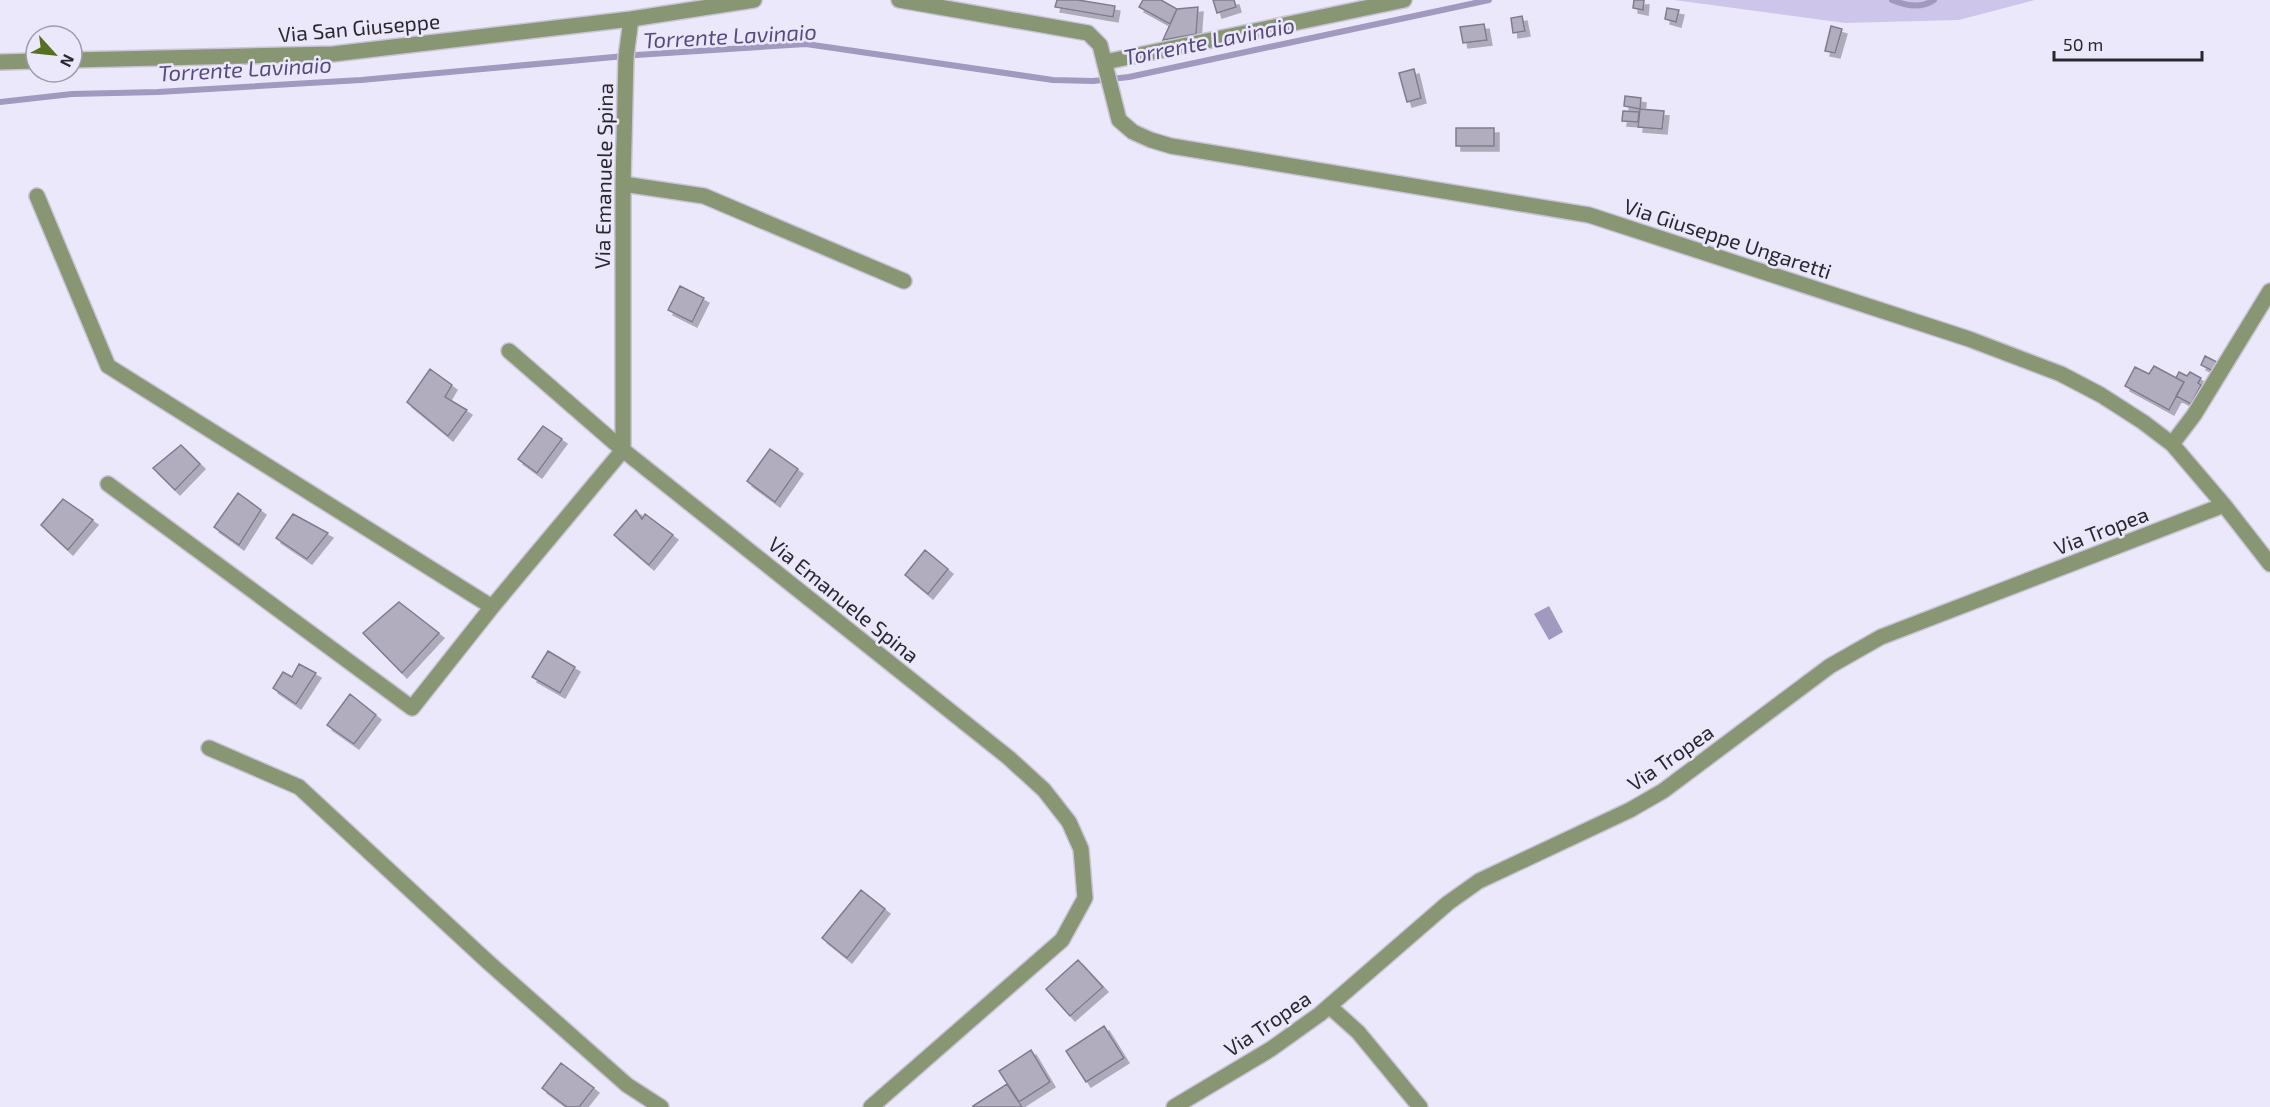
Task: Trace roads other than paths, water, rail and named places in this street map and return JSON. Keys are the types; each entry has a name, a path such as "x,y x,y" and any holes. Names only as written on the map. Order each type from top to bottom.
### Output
{"street":[{"name":"Via San Giuseppe","path":"84,60 333,54 631,19 754,0"},
{"name":"Via Giuseppe Ungaretti","path":"900,0 1088,33 1100,45 1119,120 1151,140 1171,146 1601,218 1969,339 2061,374 2101,395 2172,444 2270,564"},
{"path":"1105,65 1404,0"},
{"name":"Via Emanuele Spina","path":"631,19 626,57 623,184 622,450 1009,758 1044,790 1069,822 1081,849 1085,898 1062,940 871,1107"},
{"path":"0,62 24,61"},
{"path":"623,184 704,196 904,281"},
{"path":"37,196 108,366 492,607"},
{"path":"2172,444 2194,415 2270,291"},
{"path":"108,484 412,708 622,450 509,351"},
{"name":"Via Tropea","path":"1174,1107 1271,1049 1329,1006 1448,903 1479,881 1630,810 1663,791 1830,666 1881,637 2224,505"},
{"path":"209,748 299,788 488,962 627,1085 661,1107"},
{"path":"1329,1006 1358,1032 1420,1107"}],"waterway":[{"name":"Torrente Lavinaio","path":"0,102 72,94 158,92 361,80 636,55 806,44 1053,80 1093,81 1129,77 1489,0"},
{"name":"Torrente Lavinaio","path":"1892,0 1913,6 1924,5 1934,0"}]}
